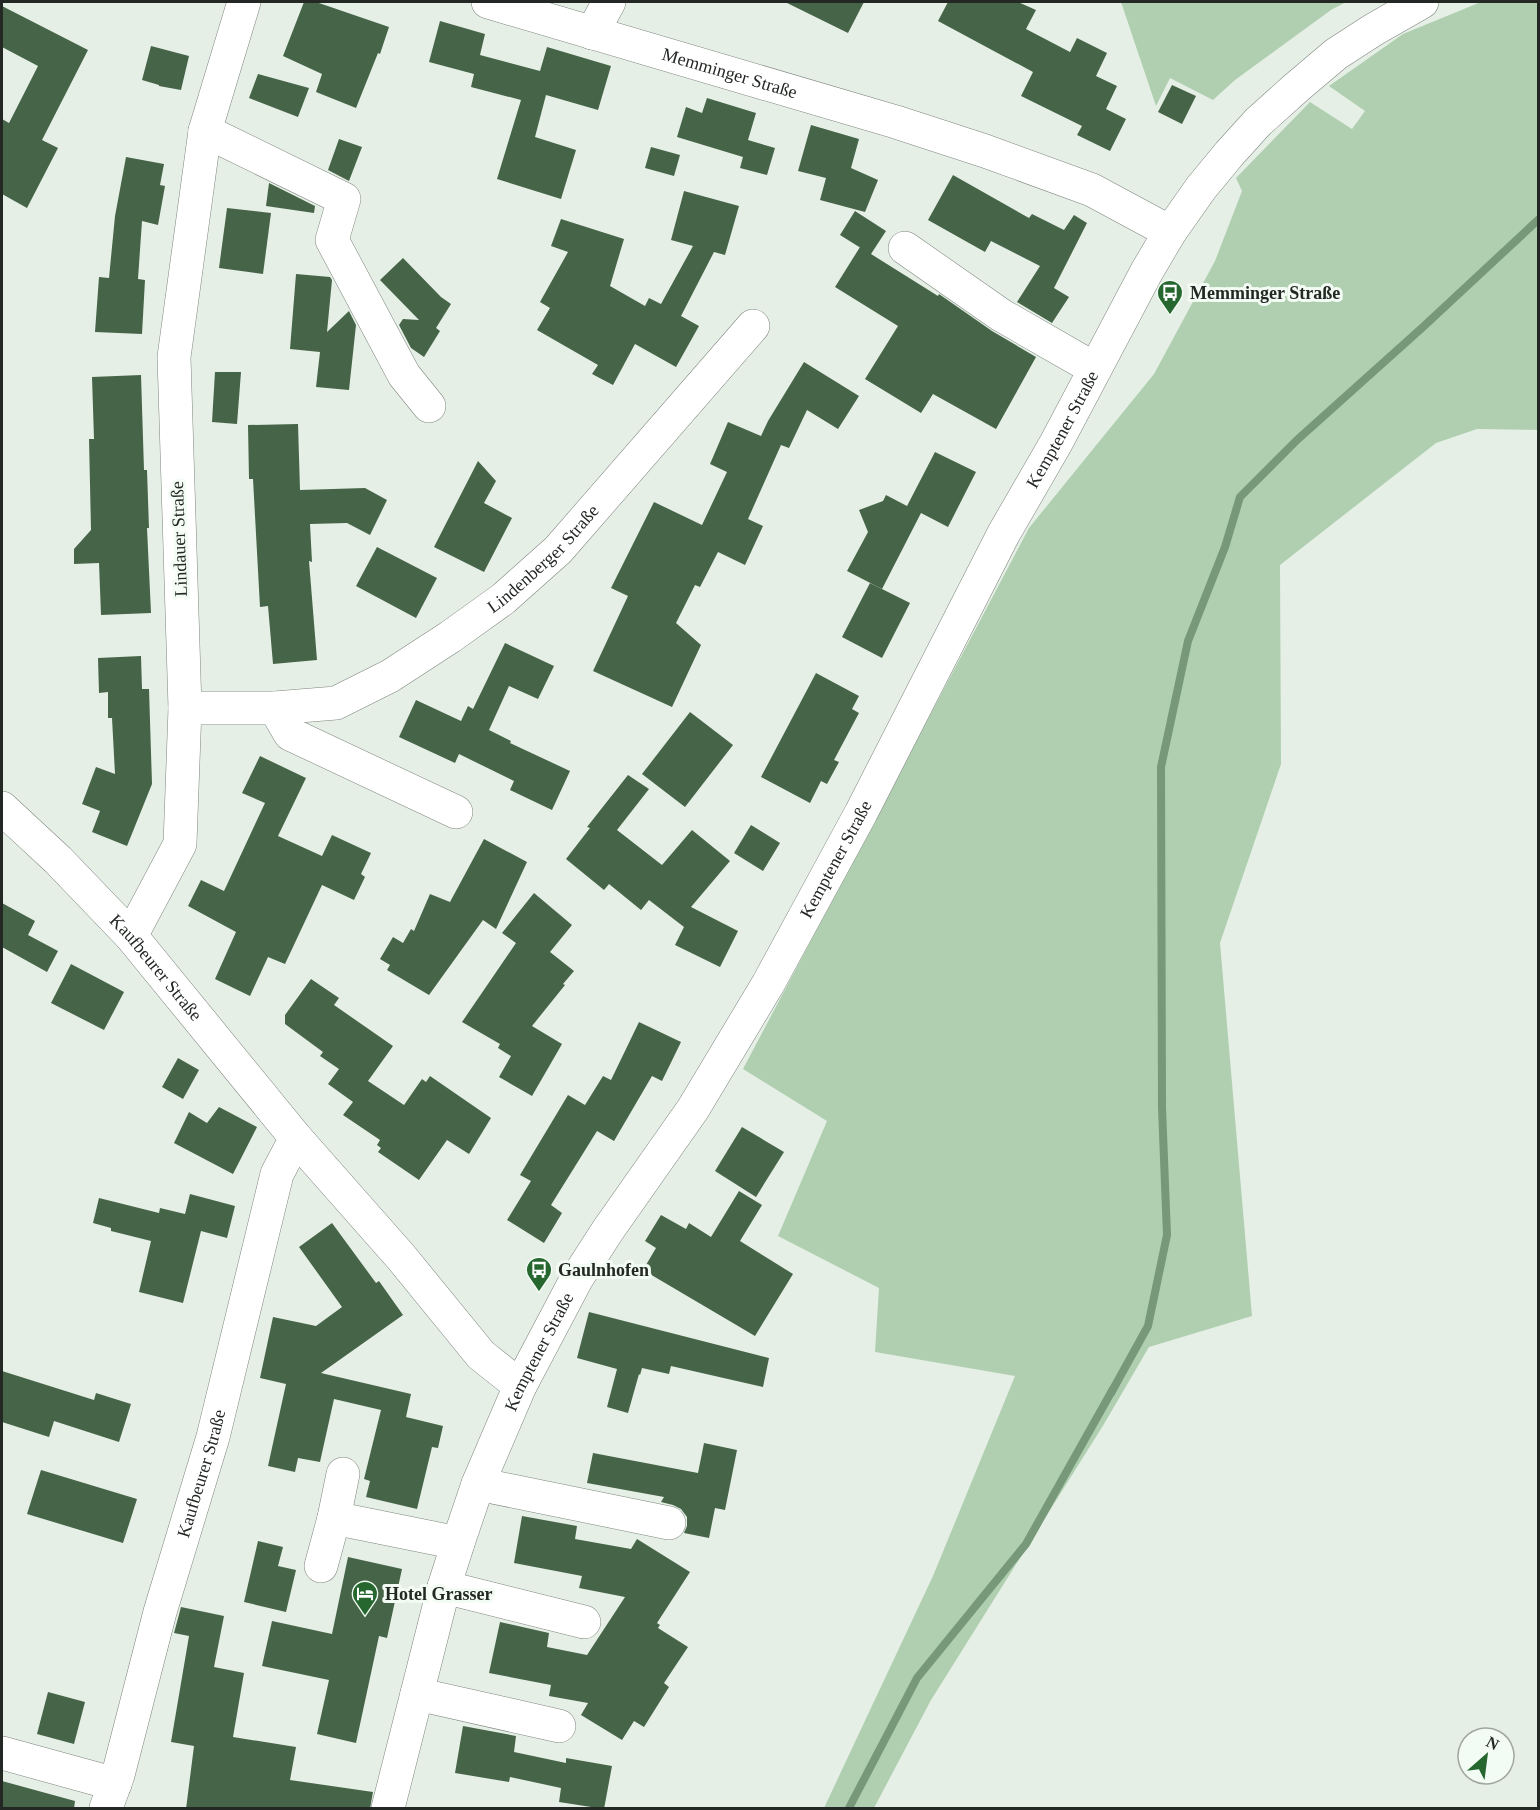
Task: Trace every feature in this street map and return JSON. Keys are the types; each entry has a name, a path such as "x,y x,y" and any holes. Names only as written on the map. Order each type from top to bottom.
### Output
{"street":[{"name":"Lindauer Straße","path":"130,936 180,844 185,708 174,357 205,131 244,2"},
{"name":"Memminger Straße","path":"488,2 896,122 985,151 1092,190 1170,232"},
{"path":"592,33 609,2"},
{"name":"Kemptener Straße","path":"388,1809 444,1587 478,1484 520,1386 577,1278 693,1109 768,984 861,813 1004,533 1056,443 1170,232 1228,153 1266,115 1336,54 1422,2"},
{"path":"205,131 344,199 332,240 404,375 429,406"},
{"path":"905,249 1001,315 1095,369"},
{"name":"Lindenberger Straße","path":"185,708 275,708 336,703 390,676 450,637 503,599 558,550 753,326"},
{"path":"275,708 290,734 456,812"},
{"name":"Kaufbeurer Straße","path":"2,808 58,860 130,936 296,1138 400,1257 481,1355 520,1386"},
{"name":"Kaufbeurer Straße","path":"111,1796 160,1612 213,1437 277,1174 296,1138"},
{"path":"321,1566 343,1474"},
{"path":"478,1484 669,1523"},
{"path":"334,1518 458,1543"},
{"path":"444,1587 584,1622"},
{"path":"417,1694 559,1726"},
{"path":"2,1753 111,1796"}],"green space":[{"path":"1121,2 1346,2 1331,10 1235,80 1213,100 1170,78 1156,106"},
{"path":"1481,2 1538,2 1538,430 1477,429 1436,443 1280,565 1281,764 1220,943 1252,1316 1149,1347 1104,1424 931,1700 874,1808 824,1808 933,1576 1015,1376 875,1352 879,1288 778,1236 827,1121 743,1069 1029,528 1154,374 1215,261 1242,191 1236,178 1310,102 1352,129 1365,111 1329,86 1403,34"}],"building":[{"path":"304,2 316,2 389,27 380,54 378,53 356,108 316,92 322,74 283,56"},
{"path":"785,2 864,2 848,33"},
{"path":"948,2 1018,2 1036,10 1026,29 1070,52 1077,38 1107,53 1096,76 1117,86 1106,109 1126,119 1110,151 1077,135 1082,126 1021,96 1033,72 938,21"},
{"path":"2,6 88,50 42,140 58,148 27,208 2,194 2,119 9,123 38,66 2,47"},
{"path":"440,21 485,34 480,55 540,71 547,47 611,66 598,110 546,95 535,137 576,150 561,199 497,179 521,100 471,87 474,74 429,62"},
{"path":"151,46 189,56 181,90 142,80"},
{"path":"258,74 309,88 298,117 249,98"},
{"path":"1172,85 1196,96 1182,124 1158,112"},
{"path":"707,98 756,113 748,140 775,148 767,175 740,168 743,157 677,137 686,107 702,113"},
{"path":"811,125 859,139 851,168 878,180 865,212 820,200 826,178 798,171"},
{"path":"339,139 362,147 349,181 328,170"},
{"path":"651,147 680,155 674,176 645,168"},
{"path":"126,157 164,164 160,185 165,186 158,225 142,221 138,279 145,280 142,334 95,332 99,277 109,278 115,216"},
{"path":"953,175 1029,218 1032,214 1064,230 1074,215 1087,223 1054,288 1069,297 1052,323 1017,302 1040,266 991,241 985,252 928,220"},
{"path":"269,183 315,206 314,213 266,206"},
{"path":"684,191 739,206 725,255 714,252 681,316 699,326 676,367 635,344 613,385 592,374 598,365 537,330 550,308 540,302 568,252 551,246 561,219 624,239 610,286 645,306 649,298 661,304 693,246 671,240"},
{"path":"227,208 271,213 263,274 219,268"},
{"path":"855,211 886,231 871,254 938,296 939,294 992,331 1036,357 996,429 933,394 921,413 865,379 898,326 835,287 860,247 840,235"},
{"path":"403,258 441,297 451,304 436,328 440,331 424,357 411,348 399,325 403,319 419,320 380,280"},
{"path":"296,274 330,277 332,280 327,332 349,311 356,325 349,390 316,387 320,352 290,349"},
{"path":"804,362 859,396 838,429 807,410 789,448 781,445 748,519 763,526 745,565 718,552 700,587 695,585 676,623 701,645 672,707 593,671 628,596 611,588 654,502 702,525 727,472 710,464 728,422 761,436"},
{"path":"215,372 241,372 237,424 212,422"},
{"path":"141,375 144,470 147,470 151,613 101,615 99,563 74,564 74,549 91,530 89,439 94,439 92,377"},
{"path":"298,424 300,490 365,488 387,500 370,535 347,523 310,524 312,562 309,561 317,660 273,664 268,606 260,607 253,479 249,479 248,425"},
{"path":"935,452 976,472 948,527 921,513 882,589 847,571 868,532 859,510 883,501 886,495 907,506"},
{"path":"478,461 496,481 484,503 512,518 484,572 434,547"},
{"path":"377,547 437,578 416,618 356,586"},
{"path":"870,583 910,603 882,658 842,637"},
{"path":"505,643 554,666 538,699 509,686 489,730 511,741 510,743 570,771 552,810 510,790 514,781 459,754 455,763 399,737 416,700 461,721 468,706 473,709"},
{"path":"141,656 142,689 149,689 152,784 127,846 92,832 100,811 82,804 96,767 115,774 112,718 108,718 108,692 99,693 98,658"},
{"path":"816,673 859,696 852,709 859,713 834,760 839,762 827,784 821,781 810,803 761,777"},
{"path":"690,712 733,745 685,807 642,774"},
{"path":"260,756 306,778 278,836 322,856 332,835 371,853 361,874 365,877 354,900 322,885 285,964 268,957 250,996 215,979 236,932 188,906 201,880 224,891 265,803 242,793"},
{"path":"628,775 649,789 617,830 662,865 692,830 730,861 691,907 738,931 720,967 675,945 684,927 649,900 641,910 609,884 604,890 566,859 590,828 587,827"},
{"path":"751,825 780,843 763,871 734,853"},
{"path":"484,839 527,862 496,929 483,920 429,995 387,970 390,965 380,959 393,937 403,943 411,929 414,931 430,894 450,902"},
{"path":"534,893 572,925 550,952 574,971 532,1026 562,1044 532,1096 499,1077 511,1056 498,1048 500,1044 462,1022 516,943 502,933"},
{"path":"2,903 35,921 28,935 58,951 47,972 2,947"},
{"path":"71,964 124,992 104,1030 51,1003"},
{"path":"311,979 339,998 334,1005 393,1046 368,1081 404,1105 422,1079 426,1082 430,1076 491,1118 469,1154 447,1140 419,1180 378,1152 381,1148 377,1145 380,1140 343,1115 353,1102 328,1084 339,1069 320,1056 323,1052 285,1024 285,1015"},
{"path":"639,1022 681,1042 662,1081 652,1076 614,1141 597,1131 551,1205 562,1213 544,1243 507,1220 531,1181 520,1175 568,1095 585,1105 603,1076 611,1080"},
{"path":"178,1058 199,1070 183,1099 162,1087"},
{"path":"219,1107 257,1127 233,1174 174,1143 189,1112 207,1123"},
{"path":"742,1127 784,1152 756,1197 715,1171"},
{"path":"739,1191 762,1205 740,1241 793,1274 755,1336 643,1270 656,1248 645,1241 661,1215 686,1229 689,1223 711,1237"},
{"path":"190,1194 235,1206 227,1238 201,1231 183,1303 139,1292 151,1241 111,1231 111,1228 93,1223 99,1198 159,1213 160,1208 185,1214"},
{"path":"332,1223 376,1283 379,1281 403,1315 321,1373 411,1394 406,1417 443,1426 438,1448 432,1447 417,1509 366,1497 370,1481 364,1479 381,1410 334,1399 320,1462 298,1458 295,1472 268,1466 286,1384 260,1378 273,1317 316,1326 342,1307 299,1247"},
{"path":"589,1312 769,1358 763,1387 671,1366 669,1374 642,1368 628,1413 607,1407 617,1369 577,1358"},
{"path":"2,1371 94,1400 96,1393 131,1404 119,1442 54,1421 49,1437 2,1422"},
{"path":"704,1443 737,1450 725,1510 715,1508 709,1538 684,1533 687,1517 681,1509 661,1502 664,1497 587,1483 593,1453 698,1473"},
{"path":"41,1470 137,1499 123,1543 27,1514"},
{"path":"522,1516 577,1526 575,1539 631,1549 637,1539 690,1572 657,1623 660,1625 658,1628 688,1647 664,1683 669,1687 644,1727 634,1721 622,1740 581,1715 588,1703 549,1696 551,1685 489,1673 500,1622 549,1633 547,1647 587,1655 625,1597 579,1588 582,1576 514,1563"},
{"path":"258,1541 283,1547 278,1566 296,1570 286,1612 244,1602"},
{"path":"348,1557 402,1569 387,1638 379,1636 356,1743 317,1734 329,1680 262,1666 272,1621 332,1634"},
{"path":"181,1607 224,1616 214,1667 244,1673 233,1737 296,1747 290,1780 373,1792 370,1809 186,1809 194,1746 171,1742 189,1636 174,1633"},
{"path":"48,1692 85,1702 74,1744 37,1734"},
{"path":"463,1726 516,1736 514,1752 566,1763 566,1758 612,1766 604,1809 559,1802 561,1788 510,1777 509,1782 455,1773"},
{"path":"2,1781 75,1801 74,1809 2,1809"}],"waterway":[{"path":"1111,1393 1148,1326 1167,1235 1162,1108 1161,767 1188,641 1225,547 1240,497 1297,440 1538,220"},
{"path":"849,1808 917,1678 1026,1544 1113,1389"}],"place":[{"name":"Memminger Straße","path":"1170,316"},
{"name":"Gaulnhofen","path":"539,1293"},
{"name":"Hotel Grasser","path":"365,1617"}]}
